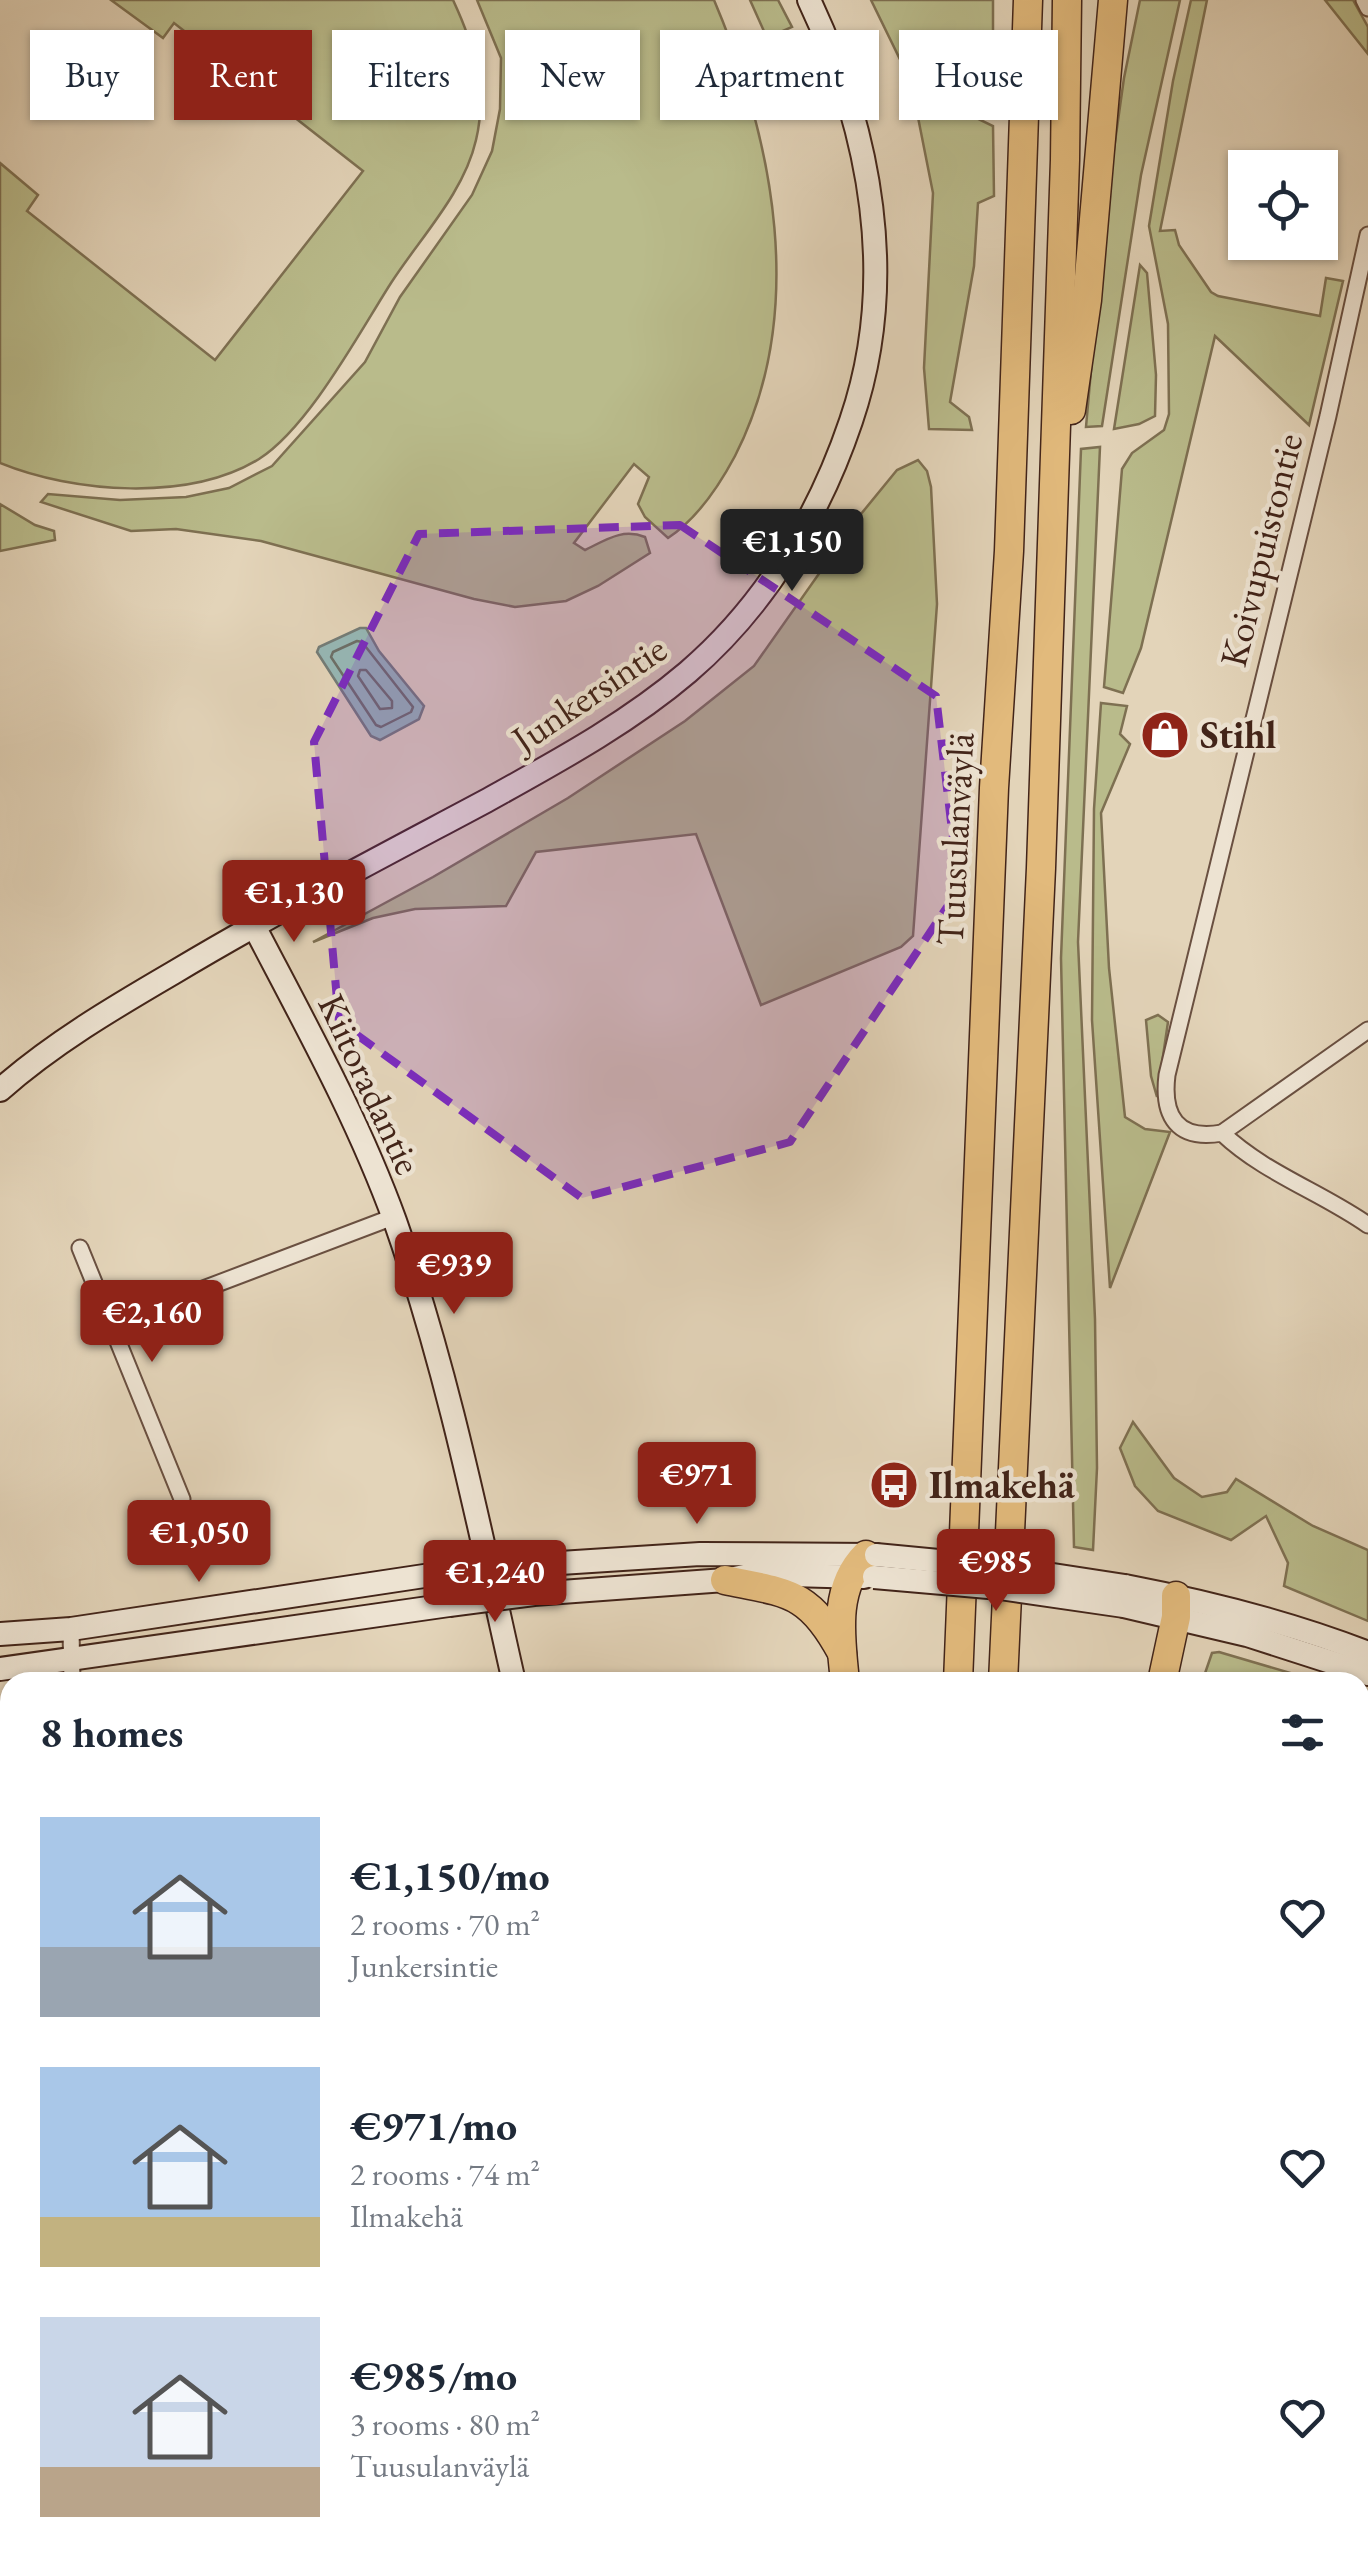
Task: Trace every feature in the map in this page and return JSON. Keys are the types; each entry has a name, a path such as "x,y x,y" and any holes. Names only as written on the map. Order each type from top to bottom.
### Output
{"highway":[{"name":"Tuusulanväylä","path":"958,1672 1028,0"},
{"path":"1003,1672 1040,888 1065,160 1066,0"},
{"path":"1051,556 1087,300 1114,0"},
{"path":"1106,78 1129,0"},
{"path":"844,1672 840,1606 866,1566"},
{"path":"725,1580 772,1588 813,1608 842,1652"},
{"path":"1164,1672 1176,1607"}],"main road":[{"name":"Junkersintie","path":"0,1090 24,1069 126,1001 254,926 574,753 640,709 689,670 736,624 782,565 815,511 840,453 859,399 873,326 876,263 863,148 846,92 809,0"},
{"name":"Kiitoradantie","path":"254,926 358,1134 394,1217 448,1388 512,1672"},
{"path":"0,1634 71,1630 444,1573 700,1554 866,1566 1000,1588 1124,1596 1312,1632 1368,1653"},
{"path":"0,1669 72,1671 449,1605 534,1594 866,1566"},
{"path":"1176,1607 1362,1672"}],"street":[{"path":"1364,0 1368,8"},
{"name":"Koivupuistontie","path":"1222,1133 1204,1136 1182,1129 1168,1114 1164,1097 1167,1074 1328,416 1368,234"},
{"path":"1368,1030 1222,1133 1247,1157 1332,1200 1368,1226"},
{"path":"111,1324 394,1217"},
{"path":"80,1248 182,1499"},
{"path":"71,1630 72,1671"}],"highlighted area":[{"path":"680,525 936,696 959,889 790,1142 582,1198 339,1022 314,742 419,534"}],"green space":[{"path":"111,0 453,0 465,30 332,30 332,120 479,120 476,140 462,178 440,215 314,402 278,444 231,473 199,482 131,488 61,481 0,463 0,163 38,195 27,211 215,360 363,171 298,120 312,120 312,30 183,30 174,23 163,38"},
{"path":"477,0 714,0 726,30 660,30 660,120 755,120 774,228 776,286 771,344 758,401 735,456 698,512 668,538 645,517 638,504 649,477 634,464 574,543 585,550 614,536 637,535 645,537 650,553 566,601 515,607 261,541 176,529 131,531 41,502 48,494 120,500 186,497 229,488 272,466 365,362 400,297 472,195 492,151 500,109 501,58"},
{"path":"750,0 778,0 792,27 763,30"},
{"path":"871,0 993,0 993,30 899,30 899,57"},
{"path":"1140,0 1180,0 1141,175 1102,426 1086,427 1105,213 1124,78"},
{"path":"1191,0 1207,0 1160,231 1175,230 1179,245 1211,292 1218,296 1320,316 1326,278 1343,281 1309,425 1215,336 1141,648 1123,693 1104,687 1122,469 1132,453 1164,430 1169,414 1168,324 1149,226"},
{"path":"1325,0 1353,0 1368,27 1368,54"},
{"path":"919,120 980,120 993,126 994,196 978,203 974,266 950,402 969,417 972,430 929,429 924,368 933,193"},
{"path":"1140,265 1147,273 1156,375 1155,416 1114,429"},
{"path":"1100,447 1078,942 1095,1319 1097,1468 1093,1550 1074,1547 1061,958 1081,449"},
{"path":"918,460 927,471 931,487 937,604 913,936 901,947 761,1005 696,834 536,852 506,906 415,909 373,918 313,942 568,798 685,721 754,666 861,514 897,470"},
{"path":"0,504 35,525 54,531 55,540 0,551"},
{"path":"1101,703 1127,706 1120,734 1130,744 1101,813 1109,968 1125,1117 1145,1129 1170,1132 1110,1288 1092,1020 1094,809"},
{"path":"1158,1015 1168,1022 1157,1097 1146,1020"},
{"path":"1133,1422 1174,1478 1202,1497 1227,1492 1236,1479 1313,1526 1368,1550 1368,1621 1284,1586 1288,1563 1266,1516 1231,1540 1158,1511 1135,1486 1120,1448"},
{"path":"1219,1652 1287,1672 1205,1672 1212,1653"}],"water":[{"path":"366,628 379,651 424,706 419,719 380,740 371,736 317,652 319,647"}],"place":[{"name":"Stihl","path":"1165,735"},
{"name":"Ilmakehä","path":"894,1485"}]}
